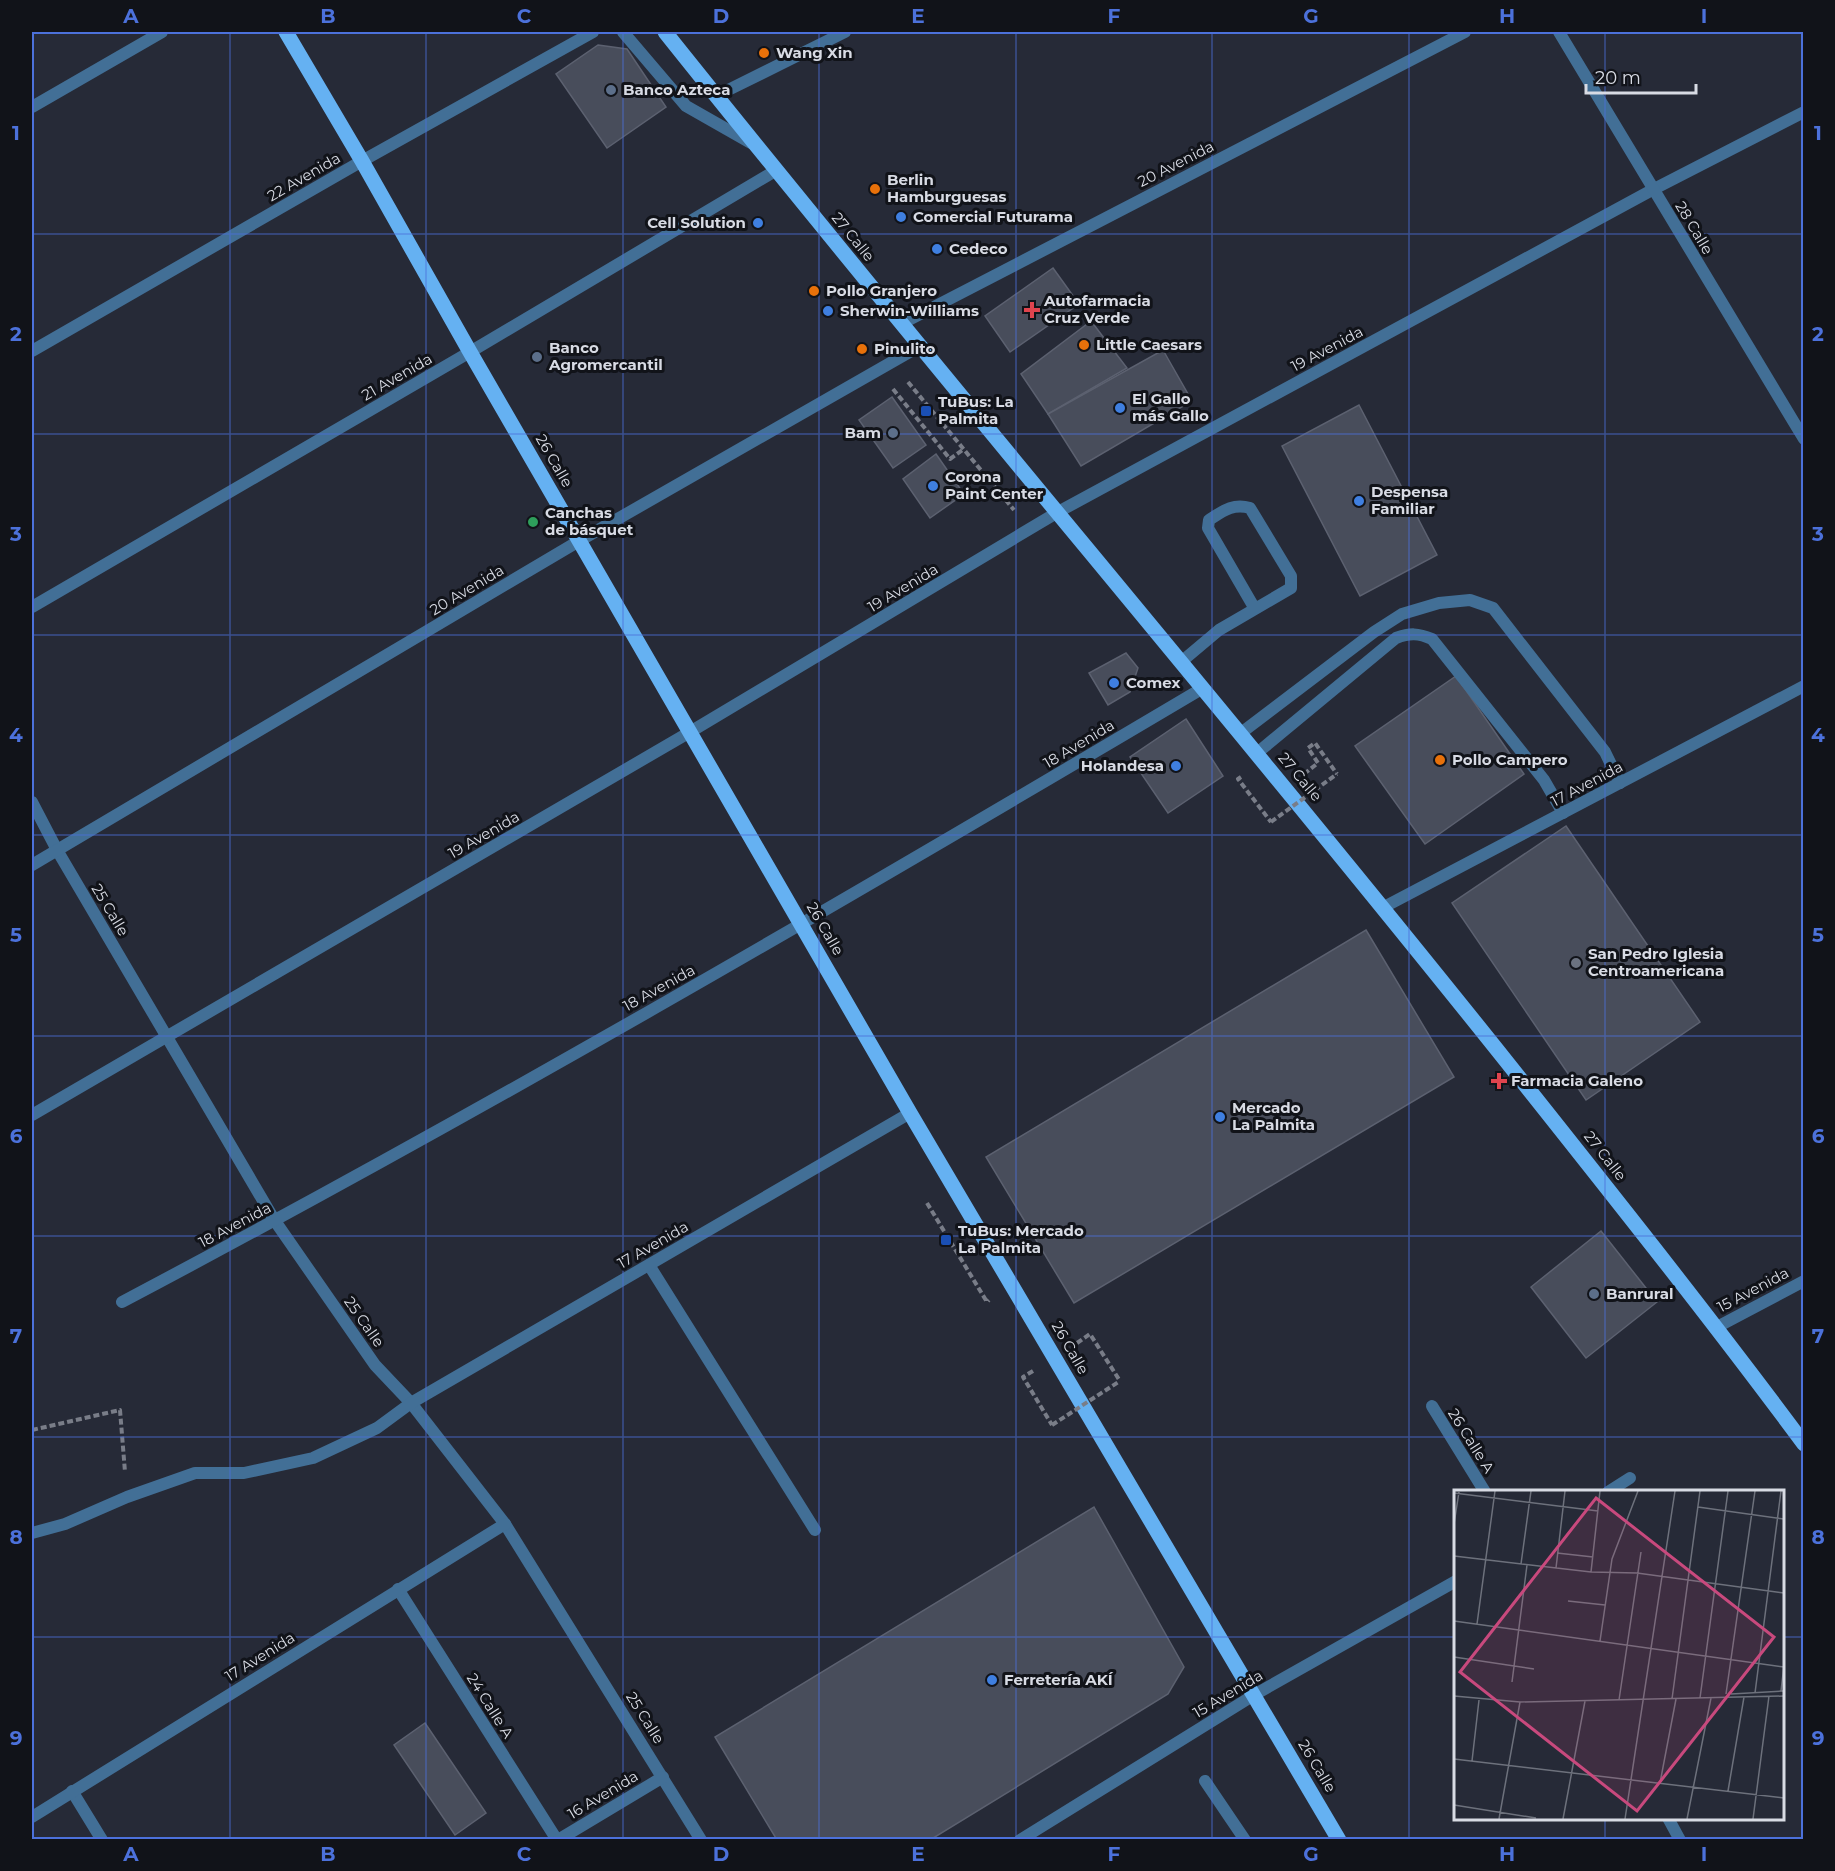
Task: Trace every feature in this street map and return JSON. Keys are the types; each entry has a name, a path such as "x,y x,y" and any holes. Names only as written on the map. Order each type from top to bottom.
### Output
{"main road":[{"name":"26 Calle","path":"286,32 910,1113 1340,1839"},
{"name":"27 Calle","path":"665,32 775,171 1384,907 1717,1327 1803,1444"}],"street":[{"path":"32,108 162,32"},
{"name":"22 Avenida","path":"32,351 362,161 593,32"},
{"name":"27 Calle","path":"623,32 686,106 755,145"},
{"path":"716,96 845,32"},
{"name":"20 Avenida","path":"901,324 1465,32"},
{"name":"28 Calle","path":"1559,32 1803,440"},
{"name":"19 Avenida","path":"32,1115 690,732 1058,512 1654,189 1803,112"},
{"name":"21 Avenida","path":"32,607 775,171"},
{"name":"20 Avenida","path":"32,865 579,541 920,346"},
{"path":"1181,662 1219,630 1255,609 1291,588 1291,576 1250,508 1229,507 1209,520 1208,528 1255,609"},
{"path":"1241,733 1374,632 1402,614 1439,603 1470,600 1493,608 1605,752 1620,783"},
{"path":"1257,753 1396,638 1410,633 1421,634 1432,639 1544,780 1563,813"},
{"name":"17 Avenida","path":"1384,907 1803,687"},
{"name":"18 Avenida","path":"122,1302 275,1221 802,925 1203,688"},
{"name":"25 Calle","path":"32,802 57,850 275,1221 375,1365 411,1403 506,1524 701,1839"},
{"name":"17 Avenida","path":"32,1533 65,1524 127,1497 195,1473 244,1473 313,1458 377,1428 411,1403 910,1113"},
{"path":"649,1265 815,1530"},
{"name":"15 Avenida","path":"1717,1327 1803,1281"},
{"name":"26 Calle A","path":"1432,1406 1484,1490"},
{"path":"1610,1490 1630,1478"},
{"name":"17 Avenida","path":"32,1817 506,1524"},
{"name":"15 Avenida","path":"1020,1839 1254,1695 1454,1582"},
{"name":"24 Calle A","path":"398,1589 557,1839"},
{"name":"16 Avenida","path":"557,1839 663,1777"},
{"path":"1205,1781 1245,1839"},
{"path":"72,1791 102,1839"},
{"path":"1669,1820 1680,1839"}],"path":[{"path":"878,370 950,459 964,449"},
{"path":"901,374 1029,529"},
{"path":"1238,779 1271,822 1337,774 1315,743 1308,748 1318,763"},
{"path":"1023,1377 1052,1425 1120,1381 1090,1334"},
{"path":"32,1430 120,1410 127,1497"}],"building":[{"name":"Banco Azteca","path":"598,45 627,49 666,107 607,148 556,74"},
{"name":"Autofarmacia Cruz Verde","path":"1053,268 1079,304 1010,352 985,316"},
{"name":"Little Caesars","path":"1091,321 1127,368 1048,414 1021,374"},
{"name":"El Gallo más Gallo","path":"1163,350 1192,401 1081,466 1048,414"},
{"name":"Bam","path":"892,397 926,445 893,468 859,420"},
{"name":"Despensa Familiar","path":"1359,405 1437,555 1360,596 1282,446"},
{"name":"Corona Paint Center","path":"936,454 964,494 930,518 903,479"},
{"name":"Comex","path":"1126,653 1138,668 1130,692 1108,705 1089,673"},
{"name":"Pollo Campero","path":"1456,676 1524,774 1425,844 1355,746"},
{"name":"Holandesa","path":"1186,719 1223,776 1168,813 1130,757"},
{"name":"San Pedro Iglesia Centroamericana","path":"1566,826 1700,1022 1586,1100 1452,903"},
{"name":"Mercado La Palmita","path":"1366,930 1454,1077 1074,1303 986,1157"},
{"name":"Banrural","path":"1601,1231 1657,1302 1586,1358 1531,1287"},
{"name":"Ferretería AKÍ","path":"1094,1507 1184,1667 1168,1694 930,1840 777,1840 715,1737"},
{"path":"425,1723 486,1813 455,1835 394,1745"}],"place":[{"name":"Wang Xin","path":"764,53"},
{"name":"Banco Azteca","path":"611,90"},
{"name":"Berlin Hamburguesas","path":"875,189"},
{"name":"Comercial Futurama","path":"901,217"},
{"name":"Cell Solution","path":"758,223"},
{"name":"Cedeco","path":"937,249"},
{"name":"Pollo Granjero","path":"814,291"},
{"name":"Autofarmacia Cruz Verde","path":"1032,310"},
{"name":"Sherwin-Williams","path":"828,311"},
{"name":"Little Caesars","path":"1084,345"},
{"name":"Pinulito","path":"862,349"},
{"name":"Banco Agromercantil","path":"537,357"},
{"name":"El Gallo más Gallo","path":"1120,408"},
{"name":"TuBus: La Palmita","path":"926,411"},
{"name":"Bam","path":"893,433"},
{"name":"Corona Paint Center","path":"933,486"},
{"name":"Despensa Familiar","path":"1359,501"},
{"name":"Canchas de básquet","path":"533,522"},
{"name":"Comex","path":"1114,683"},
{"name":"Pollo Campero","path":"1440,760"},
{"name":"Holandesa","path":"1176,766"},
{"name":"San Pedro Iglesia Centroamericana","path":"1576,963"},
{"name":"Farmacia Galeno","path":"1499,1081"},
{"name":"Mercado La Palmita","path":"1220,1117"},
{"name":"TuBus: Mercado La Palmita","path":"946,1240"},
{"name":"Banrural","path":"1594,1294"},
{"name":"Ferretería AKÍ","path":"992,1680"}]}
